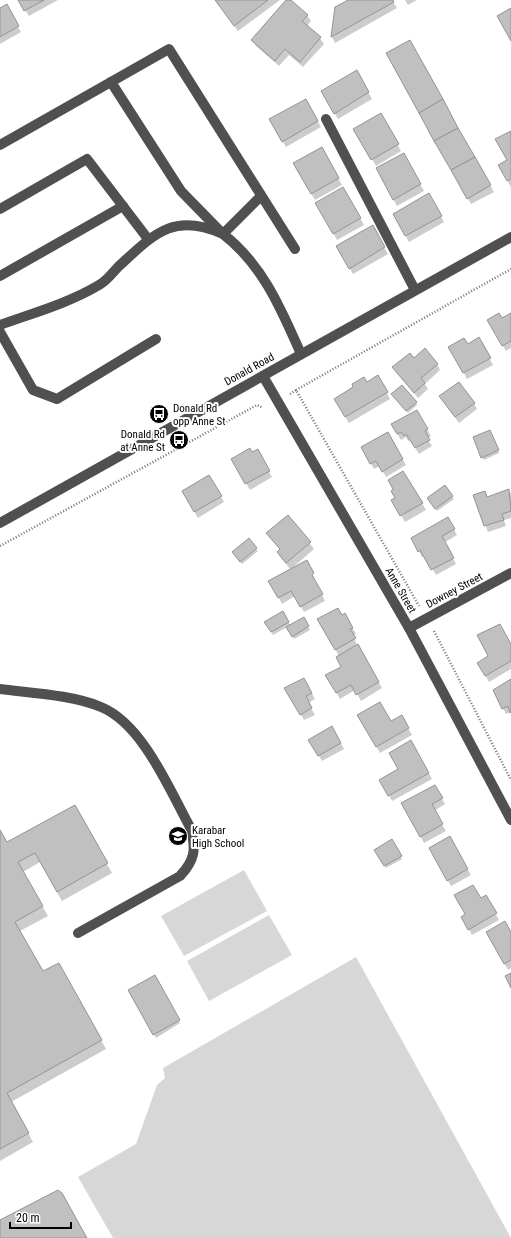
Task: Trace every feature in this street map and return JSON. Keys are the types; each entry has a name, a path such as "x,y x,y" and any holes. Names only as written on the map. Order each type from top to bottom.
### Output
{"street":[{"path":"0,145 169,49 295,249"},
{"path":"112,82 182,191 223,234 246,254 268,283 277,299 301,354"},
{"path":"326,119 415,290"},
{"path":"0,209 87,159 148,239"},
{"path":"223,234 261,196"},
{"path":"0,276 123,206"},
{"path":"0,324 68,300 100,284 148,239 173,226 184,224 210,228 223,234"},
{"name":"Donald Road","path":"0,523 511,237"},
{"path":"0,332 33,390 57,399 156,338"},
{"name":"Anne Street","path":"263,376 409,628 511,820"},
{"name":"Downey Street","path":"409,628 511,572"},
{"path":"0,689 89,702 117,715 130,727 145,746 191,829 194,841 194,854 188,867 180,876 78,933"}],"path":[{"path":"0,546 257,404 264,409 511,269"},
{"path":"296,390 426,619 511,780"}],"shaded area":[{"path":"244,870 267,911 184,956 161,916"},
{"path":"269,915 292,955 209,1001 187,961"},
{"path":"356,957 511,1238 113,1238 78,1177 136,1144 157,1085 165,1078 163,1068"}],"building":[{"path":"18,0 44,0 24,11"},
{"path":"215,0 268,0 234,26"},
{"path":"286,0 291,0 308,15 302,21 321,37 300,62 285,49 275,61 251,40"},
{"path":"348,0 393,0 394,2 331,37 335,7"},
{"path":"7,4 19,26 0,37 0,8"},
{"path":"511,8 511,41 497,16"},
{"path":"410,40 443,99 419,113 386,53"},
{"path":"357,70 369,92 334,114 321,91"},
{"path":"306,99 318,121 282,142 269,119"},
{"path":"443,99 458,128 434,141 419,113"},
{"path":"381,113 399,144 371,160 353,129"},
{"path":"458,128 475,157 451,170 434,141"},
{"path":"511,131 511,179 507,181 498,165 507,160 495,139"},
{"path":"322,147 339,178 311,194 293,163"},
{"path":"404,153 421,184 393,200 376,168"},
{"path":"475,157 491,185 467,199 451,170"},
{"path":"343,187 361,218 333,234 315,203"},
{"path":"429,193 442,216 405,236 393,214"},
{"path":"373,225 385,247 349,269 336,246"},
{"path":"499,313 502,318 511,313 511,341 502,346 487,320"},
{"path":"479,337 491,358 463,373 448,347 464,338 468,344"},
{"path":"425,348 438,364 421,378 425,383 414,393 392,367 410,353 414,358"},
{"path":"378,375 388,392 345,417 334,399 353,387 352,384 364,377 367,382"},
{"path":"459,382 475,403 455,417 439,396"},
{"path":"402,385 417,402 406,411 391,394"},
{"path":"417,410 428,429 425,431 430,440 415,448 406,434 404,436 401,432 397,434 391,424"},
{"path":"490,430 499,450 481,458 473,437"},
{"path":"388,432 403,459 382,472 376,461 370,464 361,447"},
{"path":"250,448 252,452 258,449 270,471 245,484 231,459"},
{"path":"403,471 423,503 400,516 391,500 395,498 391,491 393,489 388,480"},
{"path":"209,475 222,496 194,512 182,491"},
{"path":"445,485 453,496 435,509 427,498"},
{"path":"509,489 511,511 502,514 504,520 484,526 473,495 485,491 487,497"},
{"path":"288,515 311,542 286,563 277,552 280,549 266,533"},
{"path":"448,517 455,529 442,536 454,558 431,570 420,550 418,552 411,538"},
{"path":"249,538 257,548 240,562 232,552"},
{"path":"307,560 314,573 312,575 323,594 300,607 291,591 278,598 268,581"},
{"path":"338,608 342,615 345,613 353,628 350,629 356,638 335,650 317,619"},
{"path":"283,611 289,622 271,632 264,622"},
{"path":"304,617 309,626 292,637 286,627"},
{"path":"500,624 511,644 511,661 485,676 477,663 488,656 477,635"},
{"path":"358,644 379,682 356,695 351,685 336,693 325,675 341,667 336,657"},
{"path":"304,678 312,693 306,696 312,708 300,715 284,688"},
{"path":"511,679 510,713 508,706 502,709 493,690"},
{"path":"380,702 391,721 402,715 409,728 376,747 357,715"},
{"path":"332,726 341,743 318,756 308,740"},
{"path":"411,740 429,773 388,796 379,780 398,769 389,753"},
{"path":"435,785 443,798 432,804 443,824 420,837 401,803"},
{"path":"75,805 108,863 57,892 35,853 18,862 43,906 15,922 43,971 59,963 102,1040 7,1093 29,1133 0,1149 0,830 7,842"},
{"path":"450,836 468,869 447,881 429,848"},
{"path":"392,839 402,856 384,866 374,850"},
{"path":"473,885 481,898 486,895 497,913 468,930 461,917 465,914 454,895"},
{"path":"505,921 511,932 511,960 504,964 486,932"},
{"path":"511,973 511,988 505,976"},
{"path":"155,975 180,1020 153,1035 128,990"},
{"path":"58,1190 62,1193 87,1238 0,1238 0,1220"}],"place":[{"name":"Donald Rd opp Anne St","path":"159,414"},
{"name":"Donald Rd at Anne St","path":"179,440"},
{"name":"Karabar High School","path":"178,836"}]}
